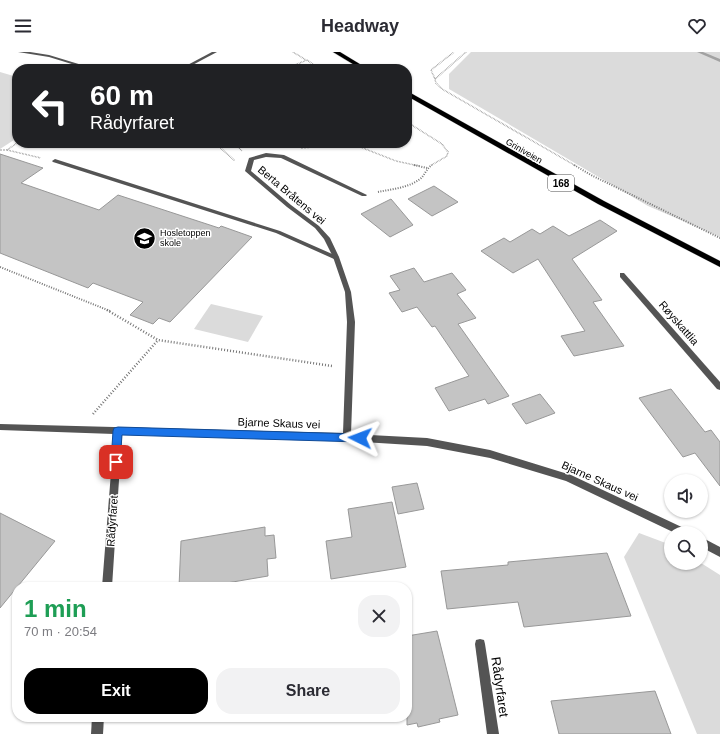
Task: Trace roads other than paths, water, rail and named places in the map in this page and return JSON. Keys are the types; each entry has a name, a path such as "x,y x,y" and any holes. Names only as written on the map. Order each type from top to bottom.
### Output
{"main road":[{"path":"336,52 356,64"},
{"name":"Griniveien","path":"412,96 557,180 720,264"}],"street":[{"path":"20,52 49,56 76,64"},
{"path":"192,64 215,52"},
{"name":"Berta Bråtens vei","path":"347,437 351,322 348,292 336,257 327,238 317,227 248,172 251,159 266,155 282,156 364,195"},
{"path":"55,161 278,232 336,257"},
{"name":"Røyskattlia","path":"622,275 720,387"},
{"name":"Bjarne Skaus vei","path":"0,427 347,437 427,442 490,454 568,478 669,526"},
{"name":"Rådyrfaret","path":"107,582 118,431"},
{"path":"708,546 720,552"},
{"name":"Rådyrfaret","path":"480,644 493,734"},
{"path":"97,734 98,722"}],"waterway":[{"path":"699,52 720,61"}],"place":[{"name":"Hosletoppen skole","path":"144,238"}]}
